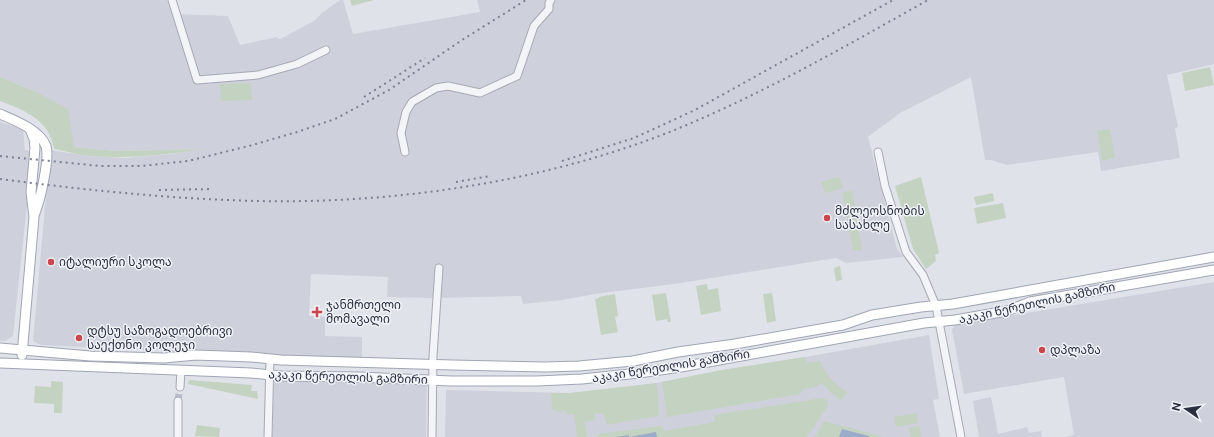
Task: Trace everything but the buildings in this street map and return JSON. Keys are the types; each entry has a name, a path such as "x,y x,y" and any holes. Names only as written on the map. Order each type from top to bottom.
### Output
{"main road":[{"path":"0,114 16,120 30,129 40,137 46,146 42,192 34,217 21,364"},
{"name":"აკაკი წერეთლის გამზირი","path":"0,348 98,356 164,358 196,355 281,360 545,367 579,366 620,362 843,325 872,315 1029,291 1214,257"},
{"name":"აკაკი წერეთლის გამზირი","path":"0,363 269,375 381,377 432,380 537,381 620,375 681,367 940,321 955,320 1006,311 1024,303 1044,299 1214,270"}],"street":[{"path":"172,0 197,80 258,75 297,64 326,50"},
{"path":"404,152 400,133 406,112 412,102 436,88 448,86 480,93 517,76 534,26 549,9 549,3 551,0"},
{"path":"878,152 885,186 906,252 923,275 936,306 961,437"},
{"path":"432,437 432,380 439,268"},
{"path":"268,437 270,359"},
{"path":"180,387 181,371"},
{"path":"178,401 178,437"}],"shaded area":[{"path":"0,0 167,0 172,14 228,16 240,45 277,37 278,39 282,38 314,21 340,0 343,0 353,34 480,12 477,0 1214,0 1214,64 1167,75 1178,127 1175,128 1180,158 1101,171 1098,152 1007,165 991,160 985,160 971,77 900,113 868,137 897,249 903,257 846,263 836,258 681,283 523,304 521,296 435,298 387,297 388,277 311,274 309,316 325,317 325,336 362,337 362,358 41,345 33,341 50,150 89,156 126,158 171,154 200,149 115,151 74,147 34,91 0,77"},
{"path":"0,122 23,129 25,150 29,151 29,186 13,336 5,341 0,341"},
{"path":"1214,282 1214,437 1065,437 1074,435 1064,377 964,394 952,330 955,325"},
{"path":"929,335 939,399 933,400 940,437 445,437 446,390 570,393 616,388 657,383 722,370"},
{"path":"274,380 427,382 426,437 272,437"},
{"path":"991,397 998,434 1027,427 1029,433 1041,431 1042,437 979,437 973,401"}],"green space":[{"path":"350,0 374,0 352,6"},
{"path":"1210,67 1214,85 1185,91 1182,73"},
{"path":"0,77 34,91 68,109 74,147 115,151 202,149 160,155 104,157 54,149 52,139 41,123 27,112 0,101"},
{"path":"251,83 252,100 221,101 220,84"},
{"path":"1110,129 1115,158 1102,161 1097,131"},
{"path":"839,177 843,188 825,193 821,182"},
{"path":"921,177 939,253 935,255 936,261 926,269 913,249 895,186"},
{"path":"852,191 862,250 853,251 843,192"},
{"path":"993,193 994,201 976,205 974,197"},
{"path":"1003,203 1006,218 977,224 974,208"},
{"path":"840,266 842,280 836,281 834,268"},
{"path":"707,284 708,290 718,288 721,311 701,315 696,286"},
{"path":"666,293 671,322 668,322 667,319 656,321 652,295"},
{"path":"772,293 776,321 767,323 763,294"},
{"path":"615,294 618,316 615,317 618,332 601,335 595,299"},
{"path":"805,357 807,363 820,361 831,379 847,392 841,401 821,383 816,387 804,389 800,394 667,417 662,382 722,370"},
{"path":"189,380 252,385 251,391 257,391 258,399 188,384"},
{"path":"51,381 63,382 62,413 54,413 54,404 34,403 35,386 51,387"},
{"path":"657,383 659,416 607,425 603,413 594,414 595,420 585,422 587,437 577,437 574,414 567,415 566,411 556,412 556,410 552,410 551,393 570,393"},
{"path":"823,398 827,400 828,405 807,437 598,437 598,434 662,426 664,431 715,422 714,415"},
{"path":"917,413 918,423 896,427 894,417"},
{"path":"824,421 884,437 869,437 869,435 842,429 839,437 815,437"},
{"path":"197,425 220,428 219,437 195,436"},
{"path":"920,426 921,437 911,437 909,428"}],"water":[{"path":"842,429 869,436 869,437 839,437"},
{"path":"656,432 657,437 629,437"},
{"path":"629,435 629,437 616,437"}],"tunnel":[{"path":"178,401 180,387"}],"railway":[{"path":"0,156 100,166 141,166 188,161 297,132 335,119 389,90 462,40 526,0"},
{"path":"562,161 634,138 695,110 893,0"},
{"path":"0,179 160,196 225,200 309,201 415,194 521,176 573,164 623,149 705,117 802,70 928,0"},
{"path":"364,97 425,58"},
{"path":"456,182 490,176"},
{"path":"159,190 210,189"}],"place":[{"name":"მძლეოსნობის სასახლე","path":"827,218"},
{"name":"იტალიური სკოლა","path":"51,262"},
{"name":"ჯანმრთელი მომავალი","path":"317,312"},
{"name":"დტსუ საზოგადოებრივი საექთნო კოლეჯი","path":"79,338"},
{"name":"დპლაზა","path":"1042,350"}]}
